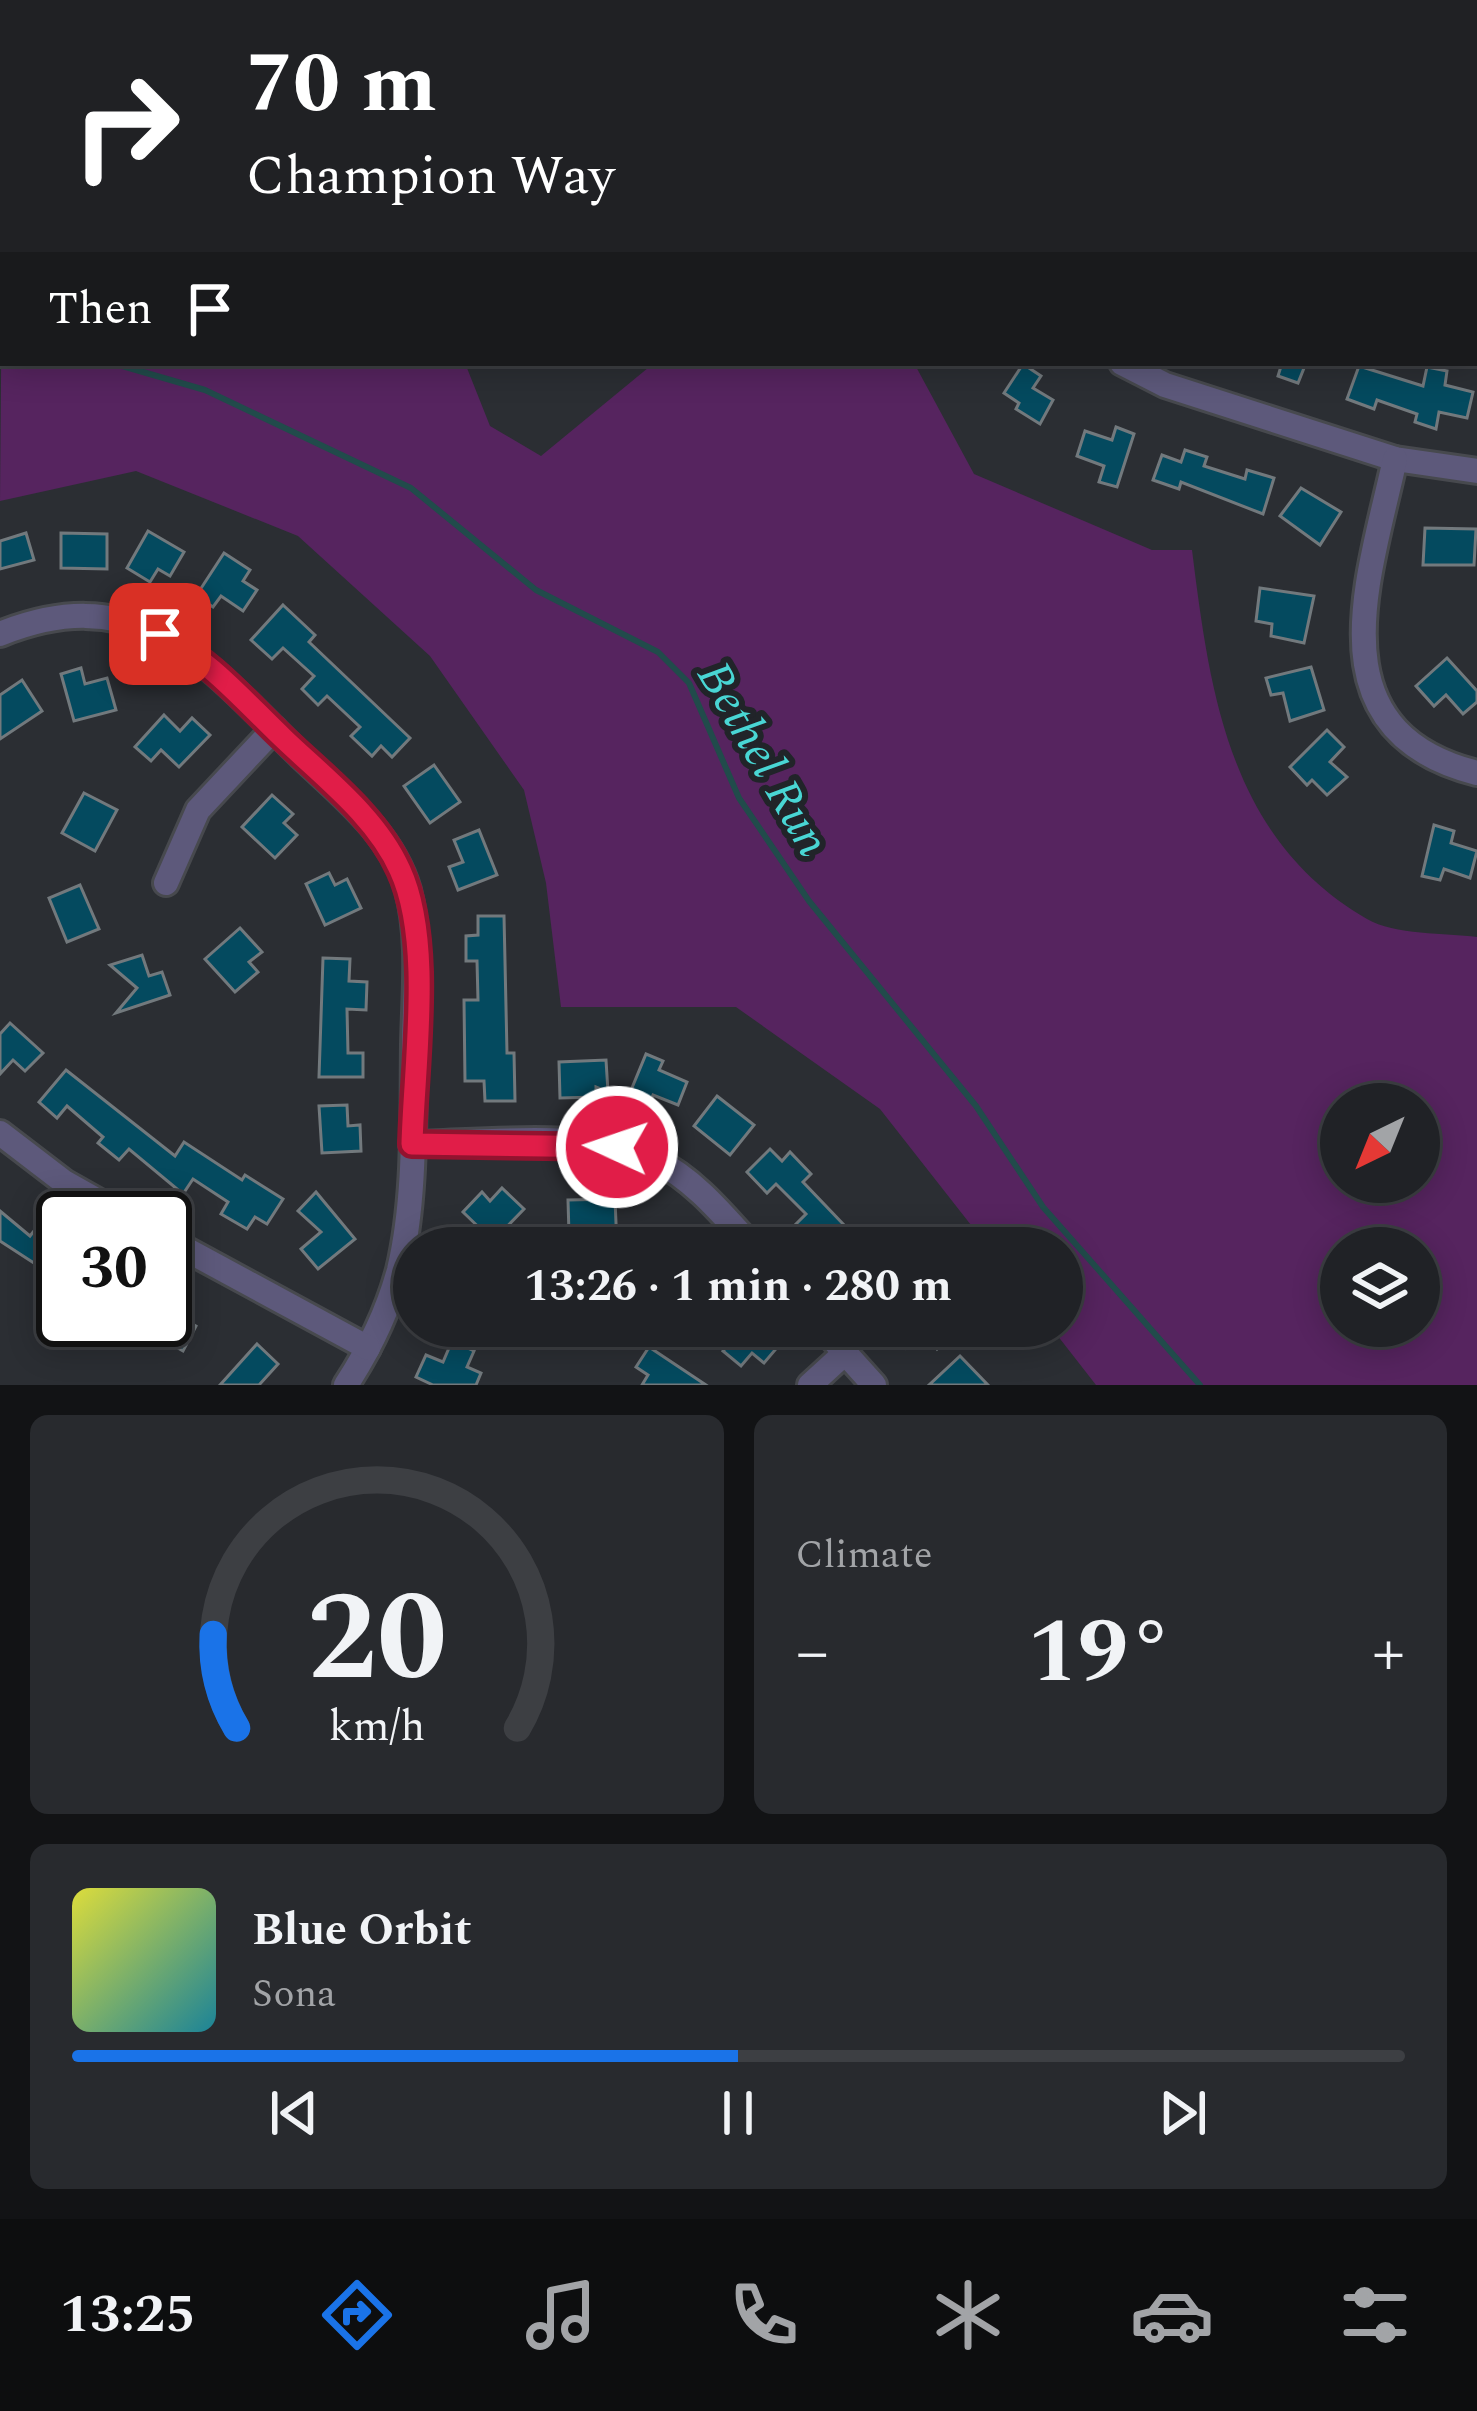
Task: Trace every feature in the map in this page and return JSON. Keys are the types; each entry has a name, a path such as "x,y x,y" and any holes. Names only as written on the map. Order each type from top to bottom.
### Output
{"street":[{"path":"1128,366 1165,385 1395,459 1477,471"},
{"path":"1395,459 1364,603 1360,643 1365,673 1379,706 1422,754 1477,773"},
{"path":"0,634 68,617 132,623 207,661 363,815 392,854 407,888 416,952 412,1144 399,1270 368,1348 346,1385"},
{"path":"166,883 199,810 274,729"},
{"path":"0,1133 80,1191"},
{"path":"412,1144 527,1143 633,1151 701,1192 733,1227"},
{"path":"192,1253 368,1348"},
{"path":"840,1347 874,1385"},
{"path":"810,1385 845,1353"}],"shaded area":[{"path":"1,366 466,366 490,426 541,456 650,366 916,366 974,474 1152,550 1192,550 1208,657 1234,758 1284,848 1321,886 1367,919 1405,931 1477,937 1477,1385 1096,1385 1066,1347 1083,1347 1083,1227 973,1227 880,1109 736,1007 561,1007 546,883 524,790 430,656 298,536 136,471 0,501"}],"building":[{"path":"1026,366 1041,376 1033,388 1053,400 1040,424 1016,409 1019,403 1004,393"},
{"path":"1281,366 1305,366 1298,383 1278,376"},
{"path":"1359,366 1423,386 1427,367 1447,371 1445,385 1473,392 1467,418 1439,412 1436,429 1415,422 1417,414 1377,400 1374,409 1347,399"},
{"path":"1116,427 1134,434 1117,487 1099,482 1104,466 1077,456 1085,431 1112,440"},
{"path":"1185,450 1207,457 1204,466 1245,479 1247,470 1274,478 1263,514 1181,482 1179,489 1153,480 1162,455 1181,462"},
{"path":"1301,488 1341,512 1320,545 1280,516"},
{"path":"1425,528 1476,529 1474,565 1423,565"},
{"path":"148,531 184,552 170,576 158,569 150,582 127,568"},
{"path":"26,533 34,560 0,569 0,541"},
{"path":"61,533 107,534 107,569 61,568"},
{"path":"224,553 250,570 243,581 257,590 243,611 221,596 213,607 196,596"},
{"path":"1260,588 1314,596 1304,643 1271,636 1272,624 1256,621"},
{"path":"283,605 315,635 309,642 410,738 392,757 381,746 372,756 351,736 360,727 327,696 318,705 302,689 314,676 283,648 272,659 251,640"},
{"path":"1447,658 1477,691 1477,702 1463,714 1446,695 1434,706 1416,686"},
{"path":"1311,667 1324,710 1290,721 1283,693 1271,695 1266,678"},
{"path":"81,668 85,684 107,678 116,710 74,721 61,674"},
{"path":"22,680 42,711 0,739 0,695"},
{"path":"164,715 180,731 192,718 210,735 179,767 161,750 151,761 135,747"},
{"path":"1327,730 1344,747 1330,762 1347,777 1327,795 1312,780 1307,785 1290,767"},
{"path":"434,765 460,802 430,823 404,786"},
{"path":"84,793 117,810 95,851 62,833"},
{"path":"272,795 293,814 284,823 297,835 275,858 242,827"},
{"path":"1434,825 1454,831 1451,843 1477,851 1470,878 1444,869 1440,880 1422,876"},
{"path":"479,830 497,875 458,890 449,867 463,862 454,840"},
{"path":"329,873 335,885 347,879 361,908 325,925 306,884"},
{"path":"80,885 99,929 67,942 49,898"},
{"path":"478,916 504,916 507,1053 514,1053 515,1101 485,1101 484,1081 465,1081 464,1000 478,1000 477,961 466,961 466,936 478,935"},
{"path":"240,928 262,952 249,962 258,972 235,992 205,959"},
{"path":"142,955 149,976 162,972 170,995 116,1013 137,988 110,965"},
{"path":"323,958 350,959 349,981 367,982 366,1010 347,1009 348,1053 363,1053 363,1077 319,1077"},
{"path":"10,1023 43,1053 25,1071 13,1060 0,1074 0,1034"},
{"path":"646,1054 663,1061 659,1070 687,1082 678,1105 653,1095 648,1109 627,1100"},
{"path":"606,1060 608,1092 596,1087 596,1097 560,1098 559,1062"},
{"path":"66,1070 175,1156 184,1142 242,1180 245,1175 283,1199 267,1224 255,1217 247,1229 221,1214 228,1202 193,1179 185,1191 179,1191 129,1149 119,1160 98,1143 103,1137 67,1106 57,1118 39,1102"},
{"path":"717,1096 754,1125 730,1155 694,1126"},
{"path":"347,1105 348,1126 360,1125 361,1151 322,1153 319,1106"},
{"path":"770,1149 782,1161 790,1152 811,1174 803,1182 846,1227 795,1227 806,1214 776,1184 767,1193 747,1172"},
{"path":"502,1188 524,1209 507,1227 479,1227 463,1212 482,1192 490,1201"},
{"path":"316,1192 355,1239 318,1269 301,1249 321,1232 298,1211"},
{"path":"615,1199 616,1227 569,1227 568,1200"},
{"path":"0,1211 30,1236 36,1228 36,1264 0,1241"},
{"path":"257,1344 278,1364 259,1385 220,1385"},
{"path":"449,1347 474,1351 467,1367 481,1373 476,1385 433,1385 416,1377 426,1355 443,1362"},
{"path":"649,1347 706,1385 642,1385 648,1375 636,1367"},
{"path":"727,1347 778,1347 764,1363 752,1353 741,1366 723,1351"},
{"path":"960,1356 988,1385 929,1385"}],"waterway":[{"name":"Bethel Run","path":"122,366 205,390 411,488 536,590 658,652 689,683 739,798 809,901 976,1106 1043,1207 1200,1385"}],"route":[{"path":"160,634 207,661 223,676 363,815 400,869 412,909 416,952 412,1144 617,1147"}]}
